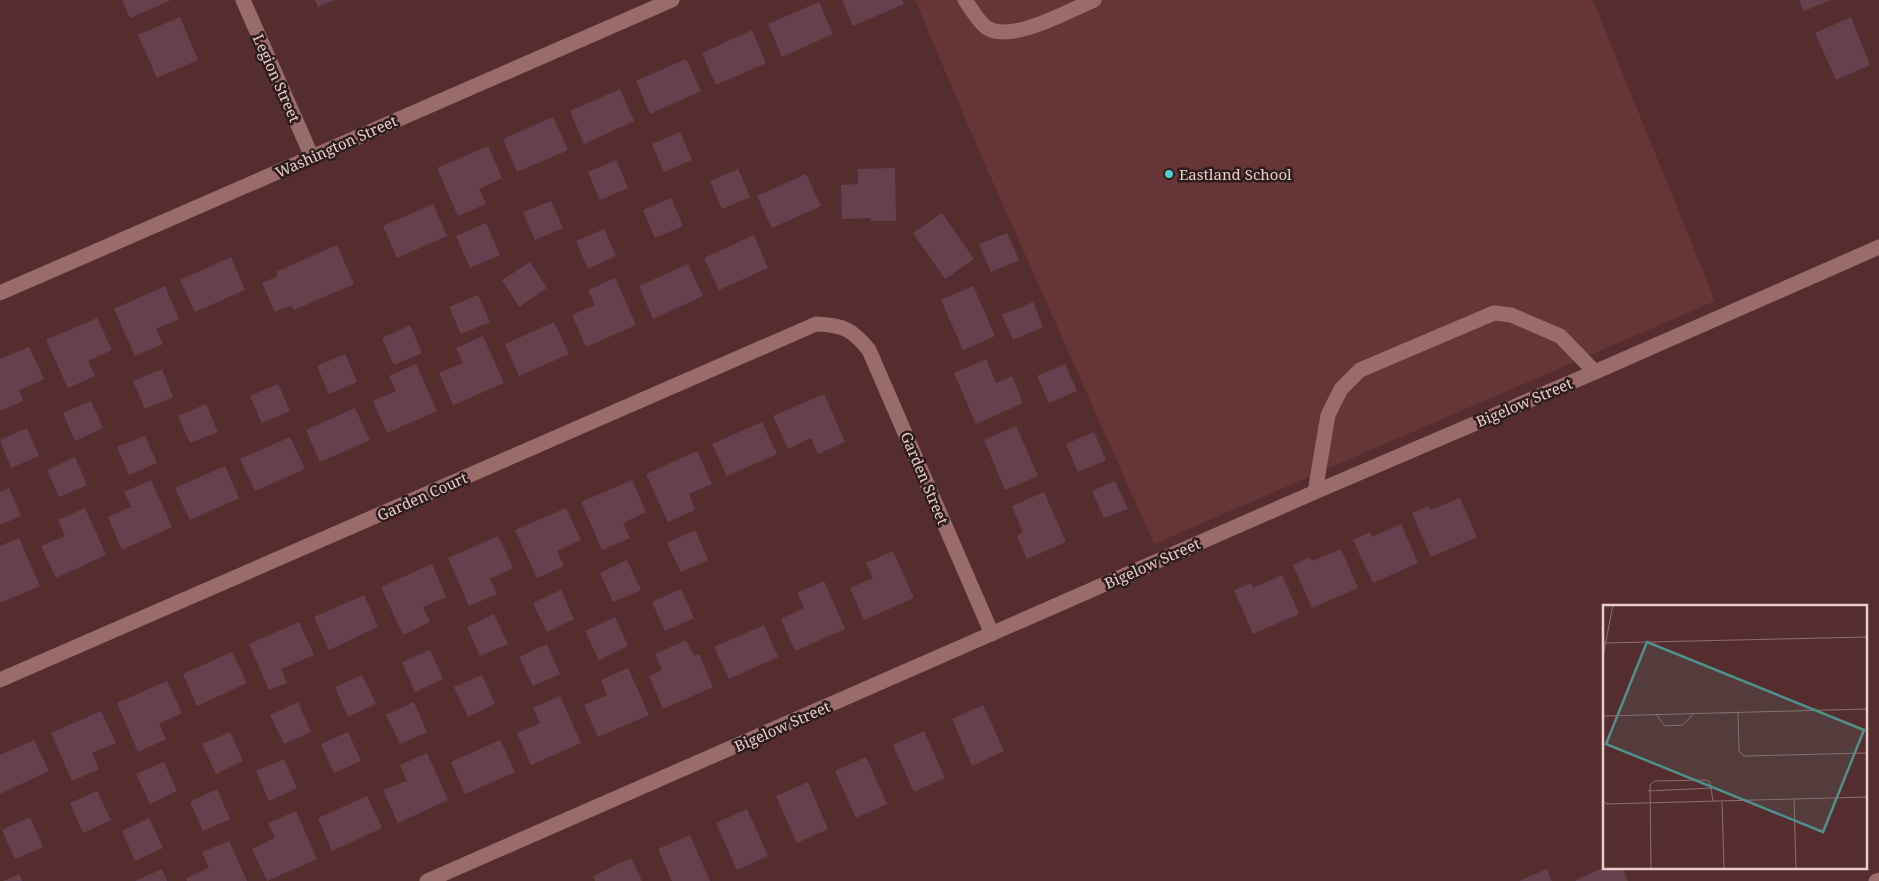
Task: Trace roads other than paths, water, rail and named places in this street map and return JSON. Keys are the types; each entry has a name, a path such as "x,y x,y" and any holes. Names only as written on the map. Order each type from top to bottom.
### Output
{"street":[{"name":"Legion Street","path":"243,0 312,157"},
{"name":"Washington Street","path":"0,293 672,0"},
{"path":"965,0 986,28 1002,33 1022,31 1094,0"},
{"name":"Bigelow Street","path":"427,881 1879,247"},
{"path":"1315,492 1328,415 1341,389 1360,370 1494,313 1511,315 1560,336 1595,372"},
{"name":"Garden Court","path":"0,680 816,324 847,329"},
{"name":"Garden Street","path":"847,329 857,335 869,350 992,634"}],"place":[{"name":"Eastland School","path":"1169,174"}]}
